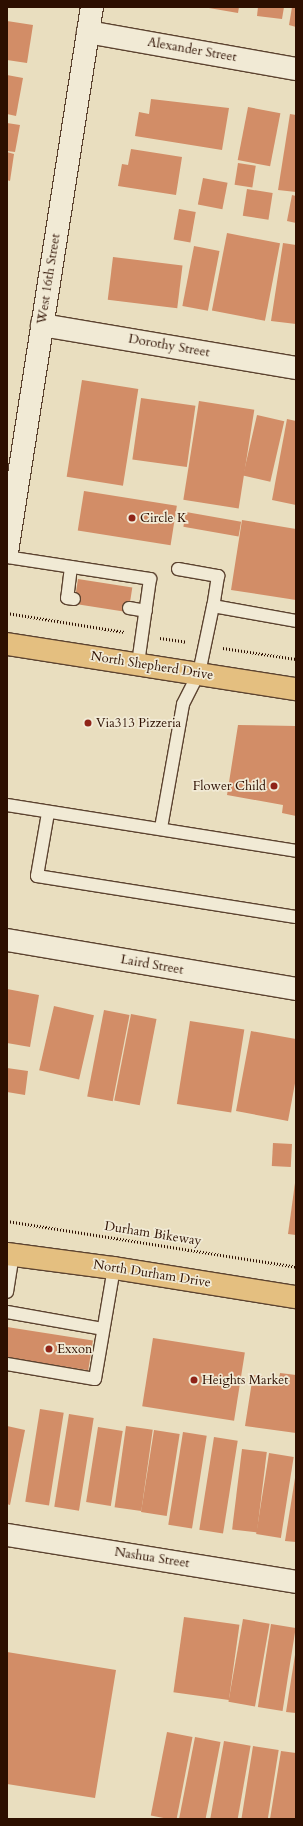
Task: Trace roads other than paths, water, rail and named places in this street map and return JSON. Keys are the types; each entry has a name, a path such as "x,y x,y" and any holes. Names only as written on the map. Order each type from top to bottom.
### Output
{"main road":[{"name":"North Shepherd Drive","path":"7,644 296,689"},
{"name":"North Durham Drive","path":"10,1254 114,1268 296,1297"}],"street":[{"name":"West 16th Street","path":"7,552 92,7"},
{"name":"Alexander Street","path":"88,32 296,69"},
{"name":"Dorothy Street","path":"42,325 296,368"},
{"name":"Laird Street","path":"7,940 296,989"},
{"name":"Nashua Street","path":"7,1535 296,1582"}],"lane":[{"path":"7,557 71,567 91,576 119,580 150,579 138,664"},
{"path":"71,567 66,598 74,599"},
{"path":"161,828 183,704 199,673 218,576 178,569"},
{"path":"213,606 296,621"},
{"path":"129,608 146,610"},
{"path":"7,805 48,813 161,828 296,851"},
{"path":"48,813 37,876 296,917"},
{"path":"7,1292 10,1254"},
{"path":"7,1364 95,1379 114,1268"},
{"path":"7,1312 103,1329"}],"place":[{"name":"Circle K","path":"132,518"},
{"name":"Via313 Pizzeria","path":"88,723"},
{"name":"Flower Child","path":"274,786"},
{"name":"Exxon","path":"49,1349"},
{"name":"Heights Market","path":"194,1380"}]}
